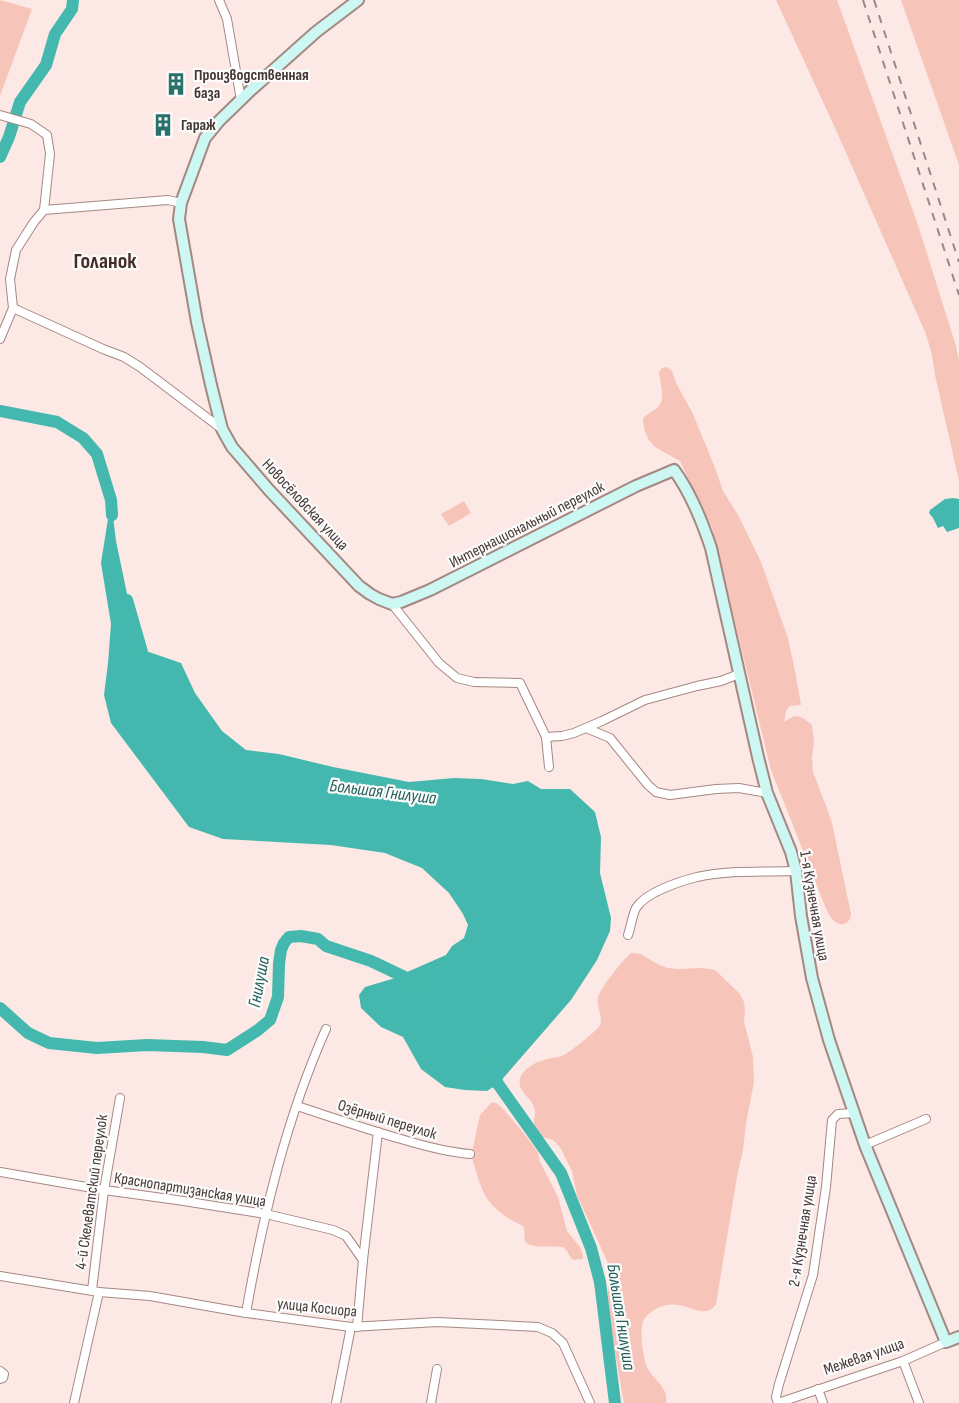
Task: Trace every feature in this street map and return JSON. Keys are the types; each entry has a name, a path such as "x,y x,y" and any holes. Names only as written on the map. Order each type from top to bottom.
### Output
{"street":[{"path":"219,0 227,19 241,100"},
{"path":"222,429 195,310 179,219 181,203 205,138 219,121 316,32 358,0"},
{"path":"0,115 31,124 47,135 50,154 44,210 16,250 10,279 13,308 0,339"},
{"path":"44,210 168,200 181,203"},
{"name":"Новосёловская улица","path":"13,308 124,357 222,429 232,447 261,481 359,586 379,599 392,604 439,663 457,678 474,682 520,683 546,737 549,767"},
{"name":"Интернациональный переулок","path":"392,604 430,590 636,486 674,470"},
{"name":"1-я Кузнечная улица","path":"674,470 686,489 711,548 767,793 791,852 796,871 812,978 829,1040 865,1145 946,1342"},
{"path":"546,737 562,736 586,728 645,700 721,681 739,674"},
{"path":"586,728 610,738 656,792 670,795 740,788 767,793"},
{"path":"628,935 637,907 645,899 673,884 698,877 727,873 796,871"},
{"path":"246,1313 266,1214 297,1106 326,1029"},
{"name":"4-й Скелеватский переулок","path":"74,1403 96,1291 104,1190 120,1098"},
{"name":"Озёрный переулок","path":"297,1106 443,1151 470,1155"},
{"name":"2-я Кузнечная улица","path":"778,1403 776,1397 778,1384 813,1275 826,1187 832,1120 838,1114 854,1113"},
{"path":"865,1145 926,1119"},
{"path":"336,1403 354,1327 378,1132"},
{"name":"Краснопартизанская улица","path":"0,1172 266,1214 341,1232 363,1260"},
{"name":"улица Косиора","path":"0,1276 354,1327 437,1322 538,1327 552,1333 563,1343 590,1403"},
{"name":"Межевая улица","path":"778,1403 903,1361 959,1337"},
{"path":"903,1361 919,1403"},
{"path":"431,1403 437,1369"},
{"path":"0,1371 4,1374 0,1379"},
{"path":"818,1389 823,1403"}],"shaded area":[{"path":"0,0 32,9 0,96"},
{"path":"776,0 837,0 918,225 956,346 959,360 959,481 926,334"},
{"path":"901,0 959,0 959,165"},
{"path":"667,367 672,371 693,414 723,491 738,515 761,562 788,638 801,705 790,706 786,711 784,722 798,716 812,725 813,772 832,823 851,914 849,921 844,924 835,922 828,913 771,770 712,528 680,461 655,447 648,439 644,428 643,419 656,409 662,400 659,372 662,368"},
{"path":"464,501 471,513 449,526 441,514"},
{"path":"631,953 641,954 667,968 715,970 739,993 744,1002 744,1022 753,1057 754,1082 716,1304 708,1311 678,1305 664,1306 652,1311 643,1322 642,1342 645,1363 663,1388 666,1403 624,1403 609,1312 607,1261 577,1195 572,1171 560,1147 553,1140 536,1134 535,1109 520,1087 521,1076 529,1067 540,1061 560,1057 598,1028 601,1017 598,997 613,974"},
{"path":"492,1102 503,1109 538,1152 540,1162 558,1197 567,1231 580,1247 583,1259 573,1260 563,1247 535,1246 526,1243 523,1226 501,1213 485,1195 479,1182 472,1152 480,1115"}],"water":[{"path":"945,499 959,499 959,528 947,532 943,526 938,528 929,513"},
{"path":"111,500 116,541 135,632 146,651 181,663 195,693 222,731 246,750 279,754 409,782 454,778 513,784 528,781 541,789 570,789 595,812 601,837 600,873 611,918 610,931 597,960 571,1000 498,1084 487,1091 445,1087 421,1069 403,1037 381,1027 361,1008 359,995 365,987 402,976 446,955 452,946 464,938 468,925 449,893 422,868 385,853 331,845 223,839 189,827 111,723 104,695 111,624 101,563"}],"waterway":[{"name":"Большая Гнилуша","path":"0,157 20,102 46,65 55,34 72,9 73,0"},
{"name":"Большая Гнилуша","path":"0,411 57,422 83,438 97,454 111,500 112,515"},
{"name":"Большая Гнилуша","path":"127,600 142,652"},
{"name":"Гнилуша","path":"0,1008 28,1033 49,1043 97,1048 147,1045 227,1050 270,1020 278,997 281,950 289,937 301,936 318,939 326,946 371,961 415,982"},
{"name":"Большая Гнилуша","path":"493,1069 498,1084 561,1173 591,1248 600,1282 615,1403"}],"railway":[{"path":"863,0 959,295"},
{"path":"874,0 959,262"}],"place":[{"name":"Производственная база","path":"176,84"},
{"name":"Гараж","path":"163,125"}],"district":[{"name":"Голанок","path":"105,261"}]}
